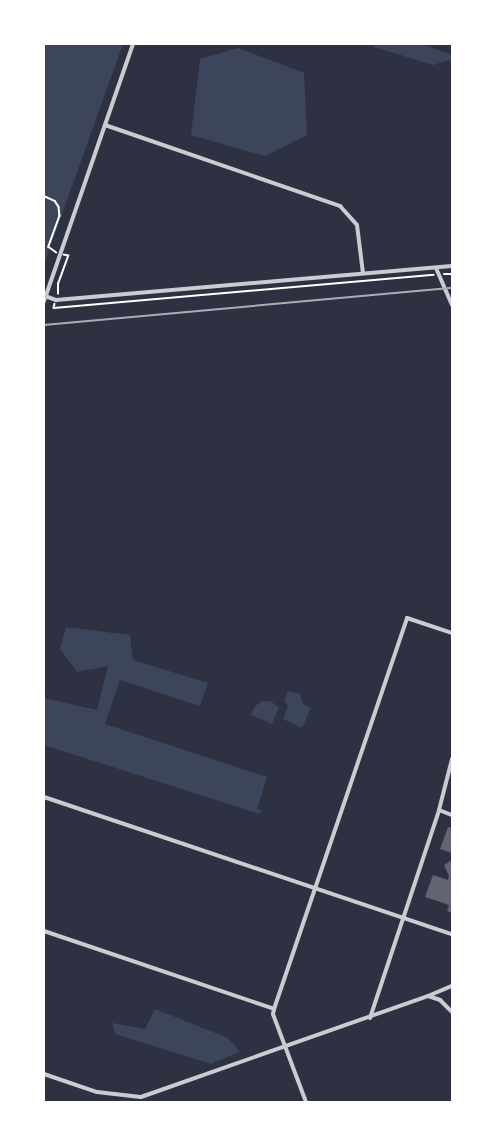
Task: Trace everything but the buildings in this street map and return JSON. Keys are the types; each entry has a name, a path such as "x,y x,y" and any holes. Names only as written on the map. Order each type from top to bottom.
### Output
{"street":[{"path":"133,44 44,298 56,300 453,266"},
{"path":"105,125 340,207 357,225 363,273"},
{"path":"436,268 453,305"},
{"path":"306,1102 273,1014 274,1009 407,618 453,633"},
{"path":"370,1018 439,810 453,759"},
{"path":"44,797 453,934"},
{"path":"439,810 453,814"},
{"path":"44,931 274,1009"},
{"path":"44,1074 97,1092 141,1097 370,1018 453,986"},
{"path":"428,996 440,1000 453,1012"}],"path":[{"path":"44,196 55,201 59,207 60,216 49,247 68,256 54,308 453,274"}],"shaded area":[{"path":"44,44 123,44 44,264"},
{"path":"375,44 422,44 452,55 452,65 450,60 433,65 374,47"},
{"path":"238,48 304,73 307,135 265,156 191,135 200,59"},
{"path":"66,627 130,635 133,660 208,683 200,706 120,680 105,724 267,777 257,809 261,810 260,814 44,745 44,698 97,710 108,666 77,672 60,649"},
{"path":"288,691 300,694 303,704 311,708 302,728 283,719 288,706 284,701"},
{"path":"263,701 270,701 279,707 272,724 251,715 255,706"},
{"path":"155,1009 228,1038 240,1052 211,1064 115,1034 112,1023 145,1029"}],"railway":[{"path":"44,325 452,288"}]}
